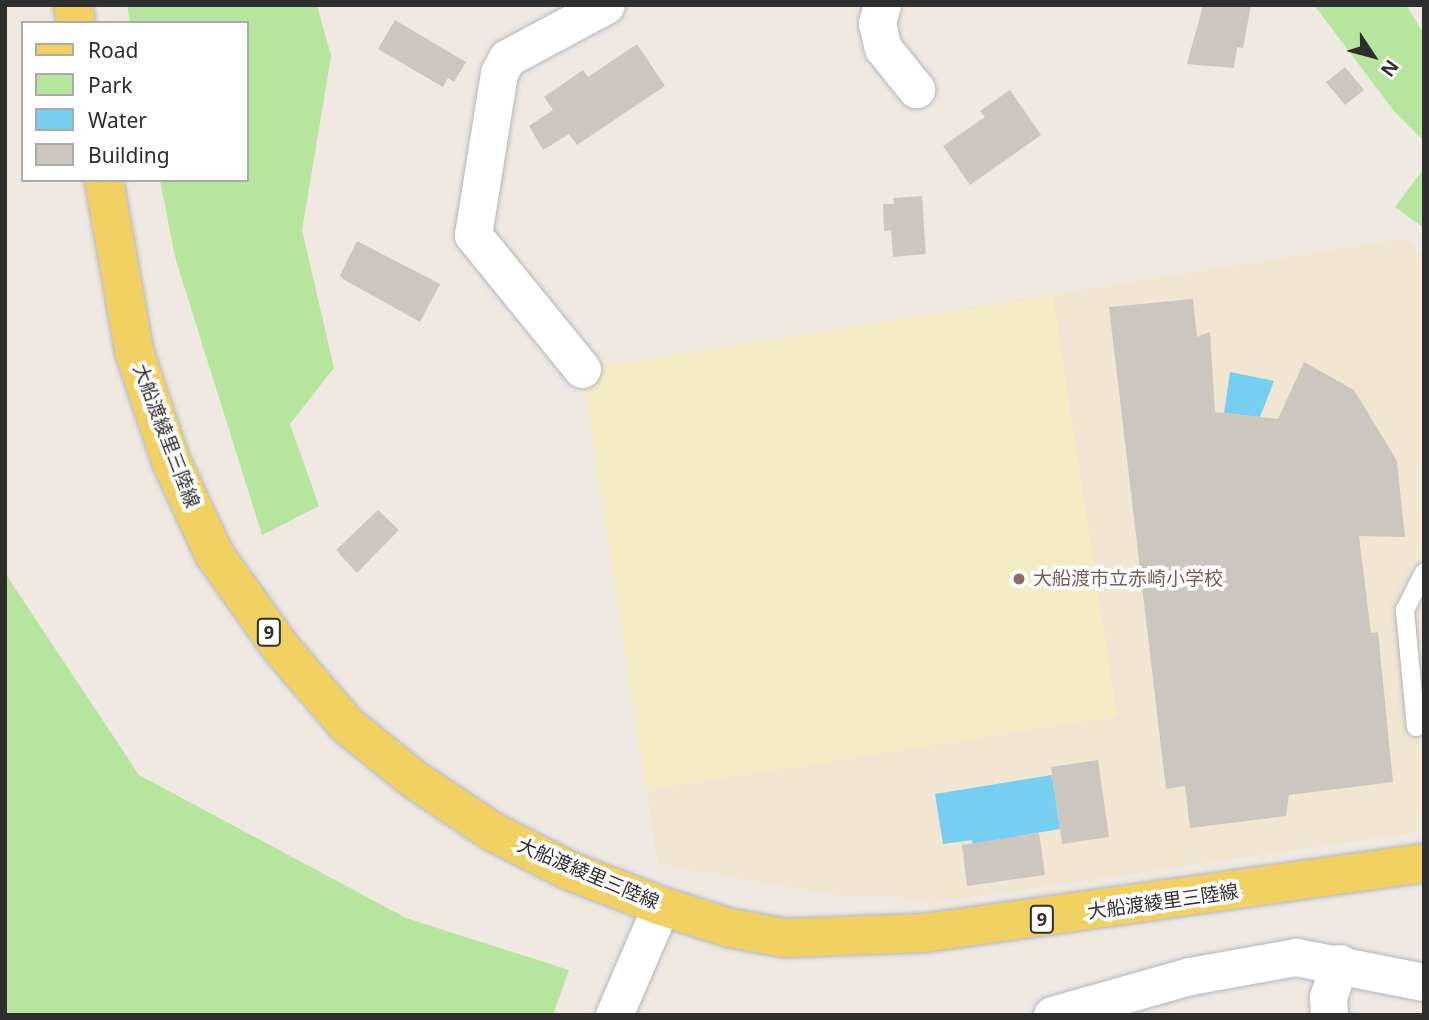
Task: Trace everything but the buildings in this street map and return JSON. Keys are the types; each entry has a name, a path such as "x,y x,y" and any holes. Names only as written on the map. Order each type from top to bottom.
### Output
{"main road":[{"name":"大船渡綾里三陸線","path":"104,182 134,351 171,461 214,554 281,648 347,725 426,788 493,832 570,871 661,906 730,928 785,937 924,933 1424,863"}],"street":[{"path":"582,369 473,235 499,73 507,58 606,5"},
{"path":"882,5 877,23 883,48 916,89"},
{"path":"614,1015 661,906"},
{"path":"1052,1015 1204,974 1296,957 1340,962 1424,982"},
{"path":"1329,1015 1328,997 1340,962"}],"lane":[{"path":"1416,727 1405,610 1415,583 1424,572"}],"shaded area":[{"name":"大船渡市立赤崎小学校","path":"1406,238 1424,257 1424,831 933,903 881,896 846,897 658,865 582,369"}],"green space":[{"path":"127,5 317,5 331,56 302,230 334,368 290,424 319,506 262,535 175,257 160,182 248,182 248,21 130,21"},
{"path":"1314,5 1406,5 1424,34 1424,141 1394,111"},
{"path":"1424,168 1424,228 1395,207"},
{"path":"5,573 139,775 406,918 569,970 553,1015 5,1015"}],"sand":[{"path":"1053,296 1117,716 646,790 582,369"}],"water":[{"path":"1230,372 1274,381 1260,417 1224,413"},
{"path":"1052,775 1060,829 1019,836 1021,854 975,861 972,840 943,844 935,794"}],"place":[{"name":"大船渡市立赤崎小学校","path":"1019,579"}]}
